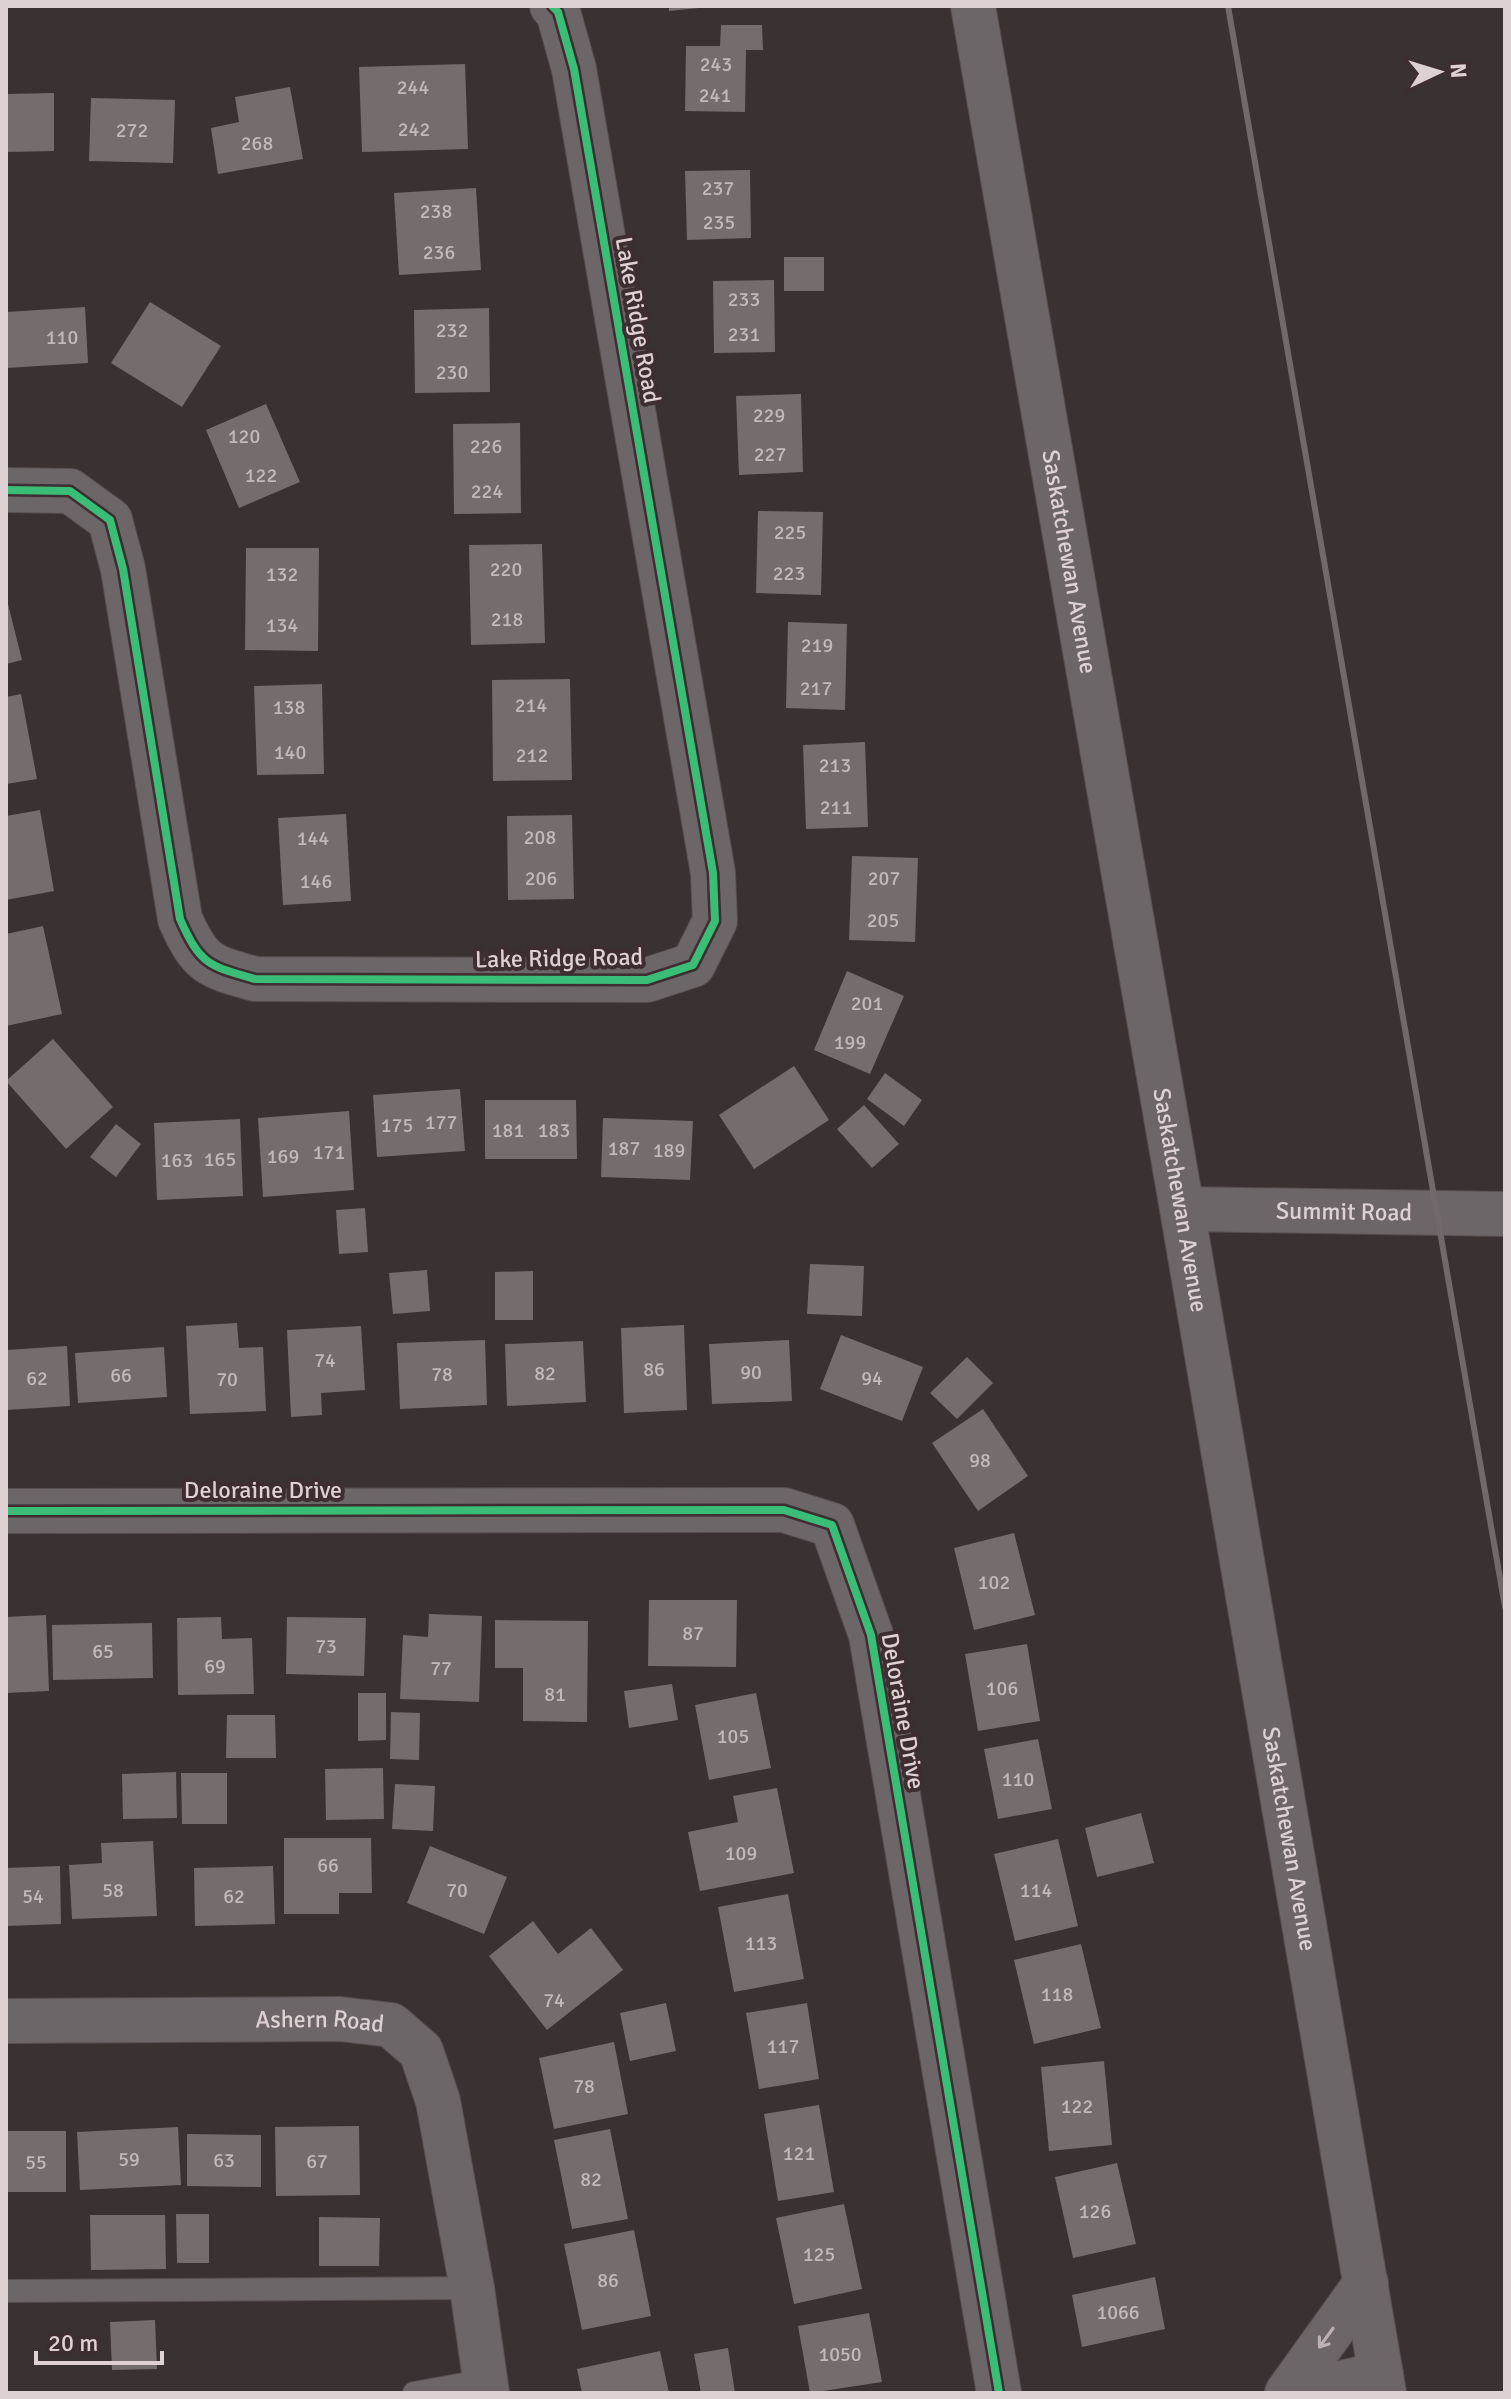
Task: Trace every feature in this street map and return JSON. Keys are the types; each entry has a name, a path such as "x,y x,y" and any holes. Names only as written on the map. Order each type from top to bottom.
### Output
{"street":[{"name":"Lake Ridge Road","path":"6,490 70,491 110,520 123,569 180,919 194,950 218,969 255,979 647,980 693,965 715,921 713,873 574,69 558,12 552,6"},
{"name":"Saskatchewan Avenue","path":"973,6 1382,2384"},
{"name":"Summit Road","path":"1182,1209 1505,1214"},
{"name":"Deloraine Drive","path":"6,1511 768,1509 784,1510 832,1525 871,1635 999,2393"},
{"name":"Ashern Road","path":"6,2021 340,2019 391,2025 421,2051 438,2101 487,2386"},
{"path":"1287,2393 1366,2283"},
{"path":"1297,2393 1382,2384"}],"lane":[{"path":"6,2291 472,2288"},
{"path":"414,2393 487,2386"}],"building":[{"path":"669,6 699,6 699,8 669,11"},
{"path":"721,25 762,25 763,50 746,50 745,112 685,111 686,46 720,46"},
{"path":"465,64 468,149 362,152 359,67"},
{"path":"290,87 303,159 218,174 211,128 239,122 235,97"},
{"path":"54,93 54,151 6,152 6,94"},
{"path":"91,98 175,100 173,163 89,161"},
{"path":"750,170 751,238 687,240 685,171"},
{"path":"476,188 481,270 399,275 394,193"},
{"path":"784,257 824,257 824,291 784,291"},
{"path":"774,280 775,352 714,353 713,281"},
{"path":"150,302 221,346 182,407 111,363"},
{"path":"85,307 88,363 6,368 6,312"},
{"path":"489,308 490,392 415,393 414,310"},
{"path":"801,394 803,472 739,475 736,396"},
{"path":"266,404 300,482 239,508 206,430"},
{"path":"520,423 521,513 454,514 453,424"},
{"path":"758,511 823,512 821,595 756,593"},
{"path":"542,544 545,643 471,645 469,545"},
{"path":"246,548 319,548 318,651 245,650"},
{"path":"6,601 22,660 6,664"},
{"path":"788,622 847,624 845,710 786,708"},
{"path":"570,679 572,780 493,781 492,680"},
{"path":"322,684 324,774 257,775 254,686"},
{"path":"21,694 37,779 6,784 6,697"},
{"path":"865,742 868,827 806,829 803,745"},
{"path":"40,810 54,891 6,900 6,816"},
{"path":"346,814 351,901 283,905 278,818"},
{"path":"572,815 574,899 508,900 507,816"},
{"path":"852,856 918,858 915,942 849,940"},
{"path":"43,926 62,1014 6,1026 6,934"},
{"path":"847,971 904,996 870,1074 814,1050"},
{"path":"53,1039 113,1107 66,1149 6,1081"},
{"path":"794,1066 829,1120 754,1169 719,1115"},
{"path":"885,1073 922,1100 904,1126 867,1099"},
{"path":"460,1089 465,1151 377,1157 373,1095"},
{"path":"485,1100 576,1100 577,1159 485,1159"},
{"path":"864,1105 899,1144 872,1168 837,1129"},
{"path":"349,1111 354,1190 263,1197 258,1118"},
{"path":"603,1118 693,1121 690,1180 601,1177"},
{"path":"240,1119 243,1196 157,1200 154,1123"},
{"path":"116,1124 141,1144 116,1177 90,1157"},
{"path":"365,1208 368,1252 339,1254 336,1210"},
{"path":"810,1264 864,1266 862,1316 807,1314"},
{"path":"427,1270 430,1311 393,1314 389,1273"},
{"path":"533,1271 533,1320 495,1320 495,1272"},
{"path":"237,1323 239,1348 263,1347 266,1411 190,1414 186,1326"},
{"path":"684,1325 687,1410 624,1413 621,1328"},
{"path":"361,1326 365,1390 321,1393 322,1415 291,1417 287,1330"},
{"path":"841,1335 923,1367 902,1421 820,1389"},
{"path":"485,1340 487,1405 400,1409 397,1343"},
{"path":"789,1340 792,1401 712,1404 709,1344"},
{"path":"583,1341 586,1402 507,1406 505,1344"},
{"path":"67,1346 70,1406 6,1410 6,1350"},
{"path":"164,1347 167,1397 78,1403 75,1353"},
{"path":"967,1357 993,1383 957,1419 930,1393"},
{"path":"983,1409 1028,1476 978,1511 932,1443"},
{"path":"1014,1533 1035,1615 974,1630 954,1548"},
{"path":"649,1600 737,1600 736,1667 648,1666"},
{"path":"429,1614 482,1616 479,1702 400,1699 403,1635 428,1637"},
{"path":"46,1615 49,1691 6,1693 6,1617"},
{"path":"221,1617 222,1639 252,1638 254,1694 178,1695 177,1618"},
{"path":"287,1617 366,1618 364,1676 286,1674"},
{"path":"495,1620 588,1621 587,1722 523,1721 523,1668 495,1668"},
{"path":"152,1623 153,1678 53,1680 52,1625"},
{"path":"1027,1644 1040,1721 978,1731 965,1654"},
{"path":"672,1684 678,1720 629,1728 624,1691"},
{"path":"358,1693 386,1693 386,1740 358,1741"},
{"path":"756,1693 771,1768 709,1780 695,1705"},
{"path":"391,1712 420,1713 419,1760 390,1759"},
{"path":"227,1715 275,1715 276,1758 226,1758"},
{"path":"1038,1739 1052,1809 998,1819 984,1749"},
{"path":"383,1768 384,1819 326,1820 325,1769"},
{"path":"176,1772 177,1818 123,1819 122,1774"},
{"path":"181,1773 227,1773 227,1824 182,1824"},
{"path":"395,1784 435,1786 433,1831 392,1829"},
{"path":"777,1788 794,1873 700,1891 688,1832 738,1822 733,1796"},
{"path":"1141,1813 1154,1863 1097,1877 1085,1828"},
{"path":"284,1838 371,1838 372,1893 339,1893 339,1914 284,1914"},
{"path":"1058,1839 1078,1926 1015,1941 994,1854"},
{"path":"153,1841 157,1916 72,1919 69,1865 102,1863 101,1843"},
{"path":"430,1846 507,1877 484,1934 407,1903"},
{"path":"60,1866 61,1924 6,1926 6,1868"},
{"path":"273,1866 275,1924 195,1926 194,1868"},
{"path":"788,1894 804,1979 734,1992 718,1907"},
{"path":"533,1921 558,1954 591,1928 623,1970 547,2030 489,1956"},
{"path":"1081,1944 1101,2028 1034,2044 1014,1960"},
{"path":"666,2003 676,2051 630,2061 620,2013"},
{"path":"807,2003 819,2079 759,2089 746,2013"},
{"path":"614,2042 628,2114 554,2129 539,2058"},
{"path":"1104,2061 1112,2145 1049,2151 1041,2067"},
{"path":"819,2105 834,2192 778,2201 764,2114"},
{"path":"359,2126 360,2195 276,2196 275,2127"},
{"path":"178,2127 181,2185 80,2190 77,2132"},
{"path":"610,2129 628,2219 572,2229 554,2140"},
{"path":"6,2131 66,2131 66,2192 6,2192"},
{"path":"187,2134 261,2135 261,2187 187,2186"},
{"path":"1117,2163 1136,2244 1073,2258 1055,2177"},
{"path":"844,2204 862,2289 794,2304 776,2218"},
{"path":"176,2214 209,2214 209,2263 177,2263"},
{"path":"90,2215 165,2215 166,2269 91,2270"},
{"path":"319,2217 380,2218 379,2266 319,2266"},
{"path":"634,2230 651,2316 582,2330 564,2244"},
{"path":"1155,2277 1165,2329 1082,2347 1072,2295"},
{"path":"869,2313 882,2382 810,2393 798,2326"},
{"path":"155,2320 157,2369 112,2370 110,2322"},
{"path":"728,2348 735,2393 701,2393 694,2354"},
{"path":"660,2351 669,2393 582,2393 577,2369"}],"railway":[{"path":"1228,6 1505,1607"}],"cycle path":[{"path":"6,490 70,491 110,520 123,569 180,919 194,946 207,961 255,979 647,980 693,965 715,921 713,873 574,69 558,12 552,6"},
{"path":"6,1511 784,1510 832,1525 871,1635 999,2393"}]}
